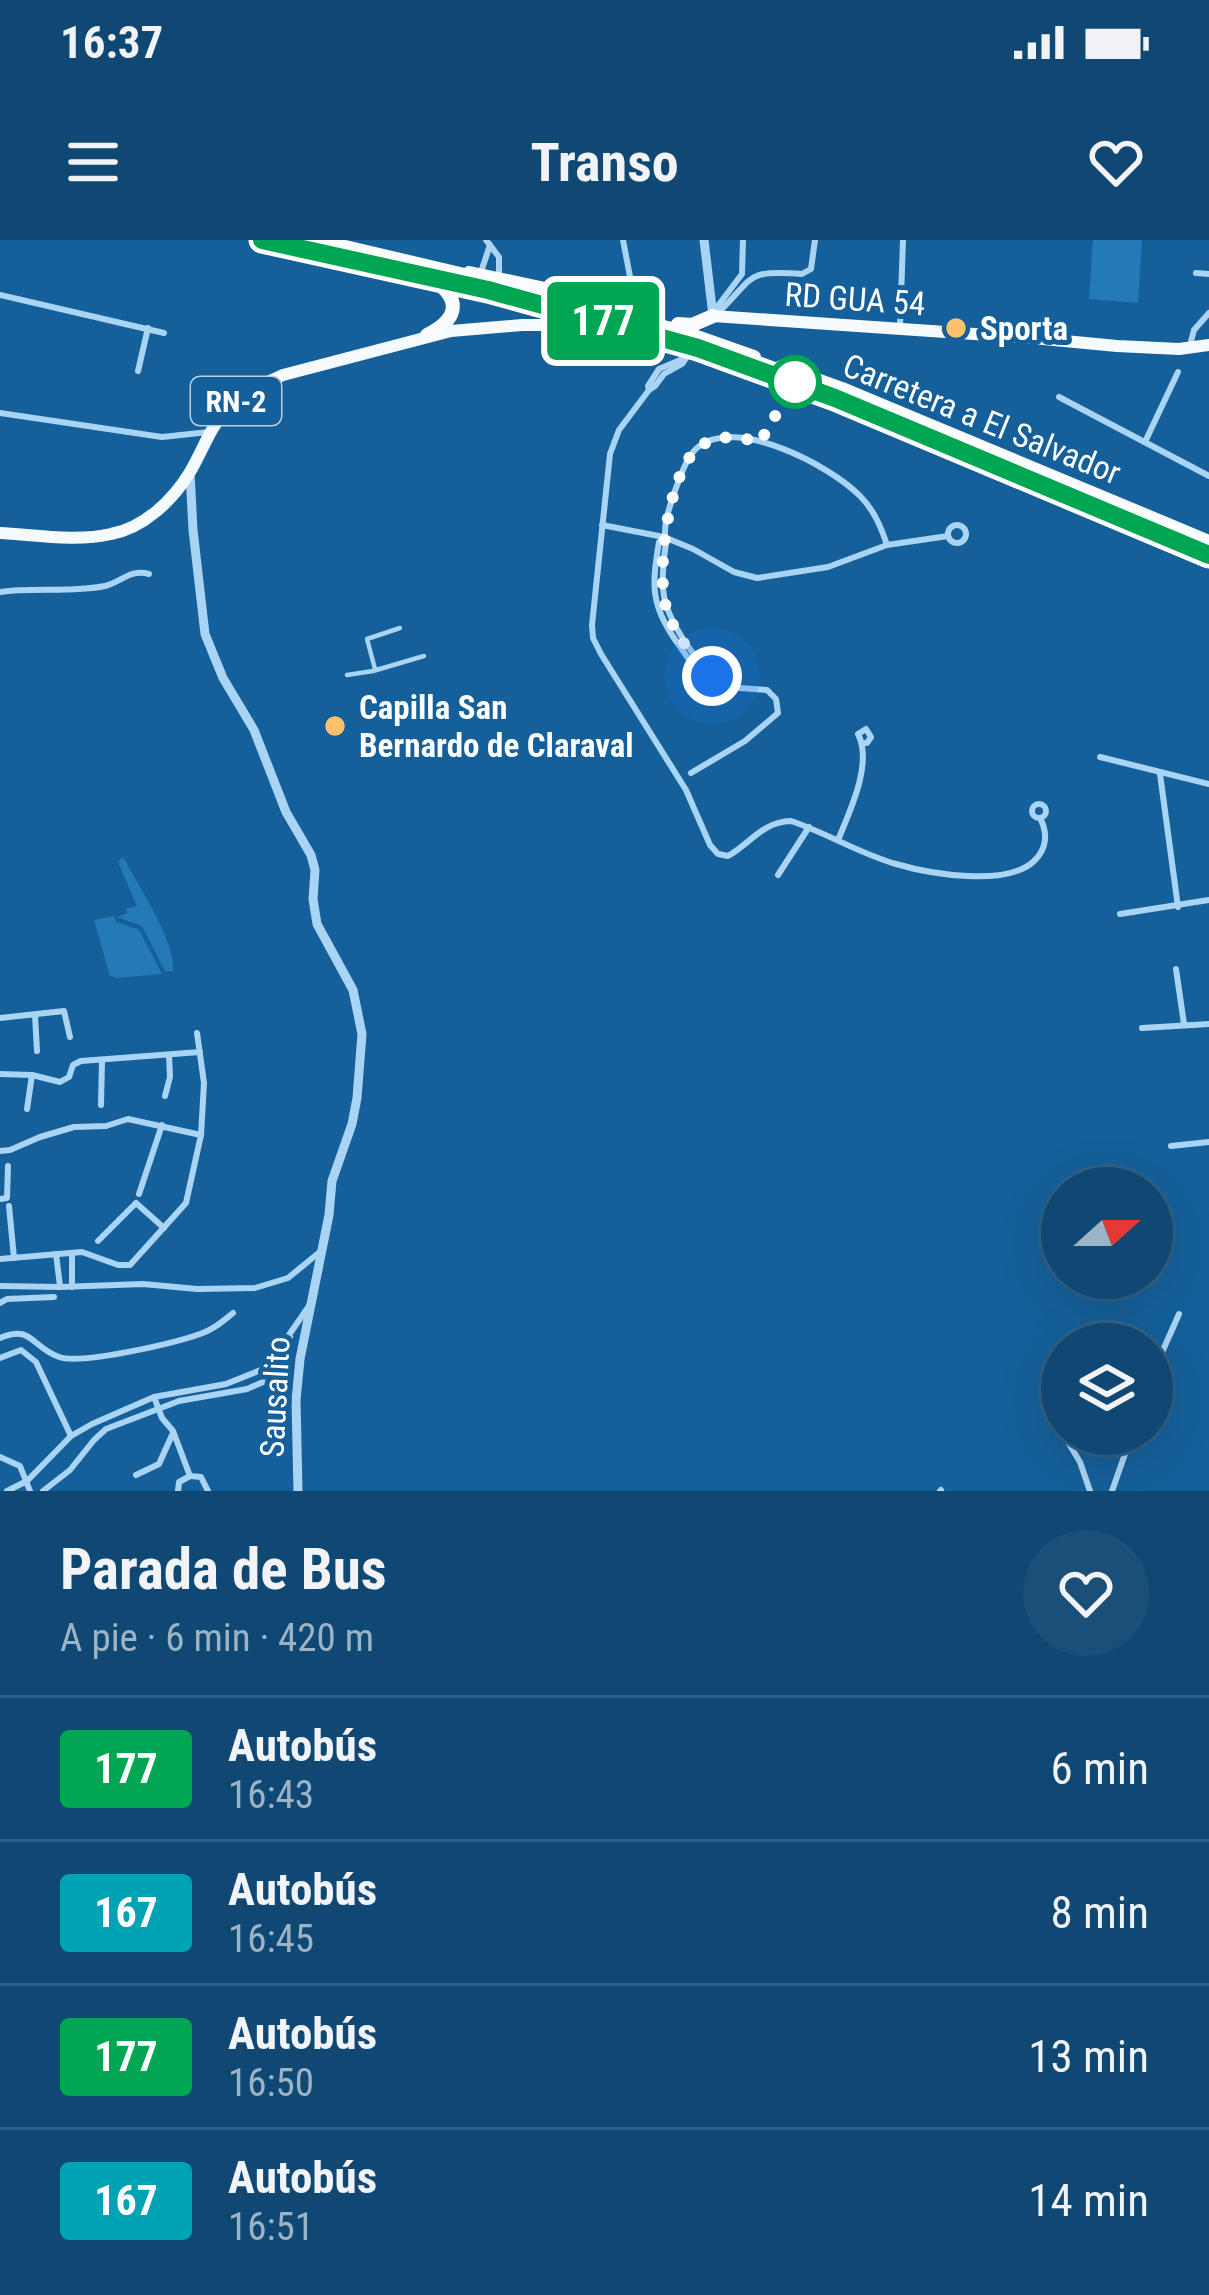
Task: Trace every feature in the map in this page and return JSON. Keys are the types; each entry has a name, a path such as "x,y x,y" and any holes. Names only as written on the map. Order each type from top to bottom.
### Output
{"highway":[{"name":"Carretera a El Salvador","path":"262,240 421,268 678,342 783,377 1209,555"},
{"name":"Carretera a El Salvador","path":"315,240 682,332 813,378 1209,542"},
{"path":"421,268 499,279 598,313 614,331"},
{"path":"421,268 598,313 637,313 674,323 813,378"},
{"path":"421,268 445,288 453,306 447,323 428,335"},
{"path":"570,325 598,313"},
{"path":"674,323 692,325 712,316"},
{"path":"707,334 702,327 712,316"},
{"path":"570,325 614,331 759,376 783,377"}],"main road":[{"name":"RN-2","path":"522,325 559,302"},
{"name":"RD GUA 54","path":"712,316 1117,346 1209,346"},
{"name":"RN-2","path":"0,533 82,537 117,533 156,511 190,472 209,432 226,410 256,387 283,375 428,335 570,325"}],"street":[{"path":"623,240 637,313"},
{"path":"704,240 712,316"},
{"path":"743,240 745,276"},
{"path":"712,316 745,276 807,272 814,240"},
{"path":"900,329 903,240"},
{"path":"480,275 488,242"},
{"path":"488,242 501,262 499,279"},
{"path":"1196,273 1209,274"},
{"path":"0,295 164,333"},
{"path":"1190,349 1194,330 1209,314"},
{"path":"138,371 148,328"},
{"path":"688,355 658,368 649,390 615,439 592,625 601,654 686,790 710,845 728,856 759,830 791,821 897,864 983,876 1020,870 1039,857 1046,840 1040,818"},
{"path":"1145,442 1178,372"},
{"path":"1059,397 1209,476"},
{"path":"0,413 162,437 209,432"},
{"path":"691,773 745,741 778,713 776,699 767,689 700,682 658,611 653,574 659,542 680,476 694,450 731,436 790,453 850,487 872,510 887,545"},
{"name":"Sausalito","path":"190,472 205,634 223,678 254,730 286,812 311,855 317,924 346,975 362,1034 357,1098 332,1181 300,1359 298,1491"},
{"path":"602,525 664,537 734,572 757,578 828,567 887,545 948,536"},
{"path":"0,592 105,586 131,573 149,574"},
{"path":"373,671 367,639 400,628"},
{"path":"347,675 424,656"},
{"path":"838,840 856,789 862,743"},
{"path":"1100,757 1209,784"},
{"path":"1160,773 1178,907"},
{"path":"778,875 809,827"},
{"path":"1120,914 1209,900"},
{"path":"1176,969 1184,1024"},
{"path":"0,1018 64,1011 70,1037"},
{"path":"34,1015 37,1051"},
{"path":"1142,1028 1209,1024"},
{"path":"0,1259 92,1253 126,1266 164,1228 186,1202 201,1135 204,1083 197,1033"},
{"path":"0,1074 60,1082 77,1063 200,1052"},
{"path":"165,1096 169,1055"},
{"path":"100,1105 101,1061"},
{"path":"28,1109 32,1075"},
{"path":"0,1150 74,1127 106,1126 128,1119 201,1135"},
{"path":"139,1194 161,1125"},
{"path":"1171,1146 1209,1145"},
{"path":"0,1199 7,1198 8,1166"},
{"path":"98,1241 136,1203 164,1228"},
{"path":"9,1206 14,1258"},
{"path":"0,1286 143,1283 255,1288 288,1278 321,1251"},
{"path":"72,1253 72,1287"},
{"path":"56,1254 60,1287"},
{"path":"0,1303 54,1297"},
{"path":"7,1491 38,1471 71,1436 144,1401 226,1384 266,1368 309,1306"},
{"path":"0,1338 23,1332 61,1358 93,1358 200,1334 232,1312"},
{"path":"1173,1326 1180,1314"},
{"path":"43,1491 70,1470 100,1433 179,1401 248,1389 270,1378 286,1357 292,1328"},
{"path":"29,1354 38,1345"},
{"path":"0,1358 21,1350 37,1362 71,1436"},
{"path":"286,1357 300,1359"},
{"path":"266,1368 270,1378"},
{"path":"154,1397 154,1410"},
{"path":"144,1401 173,1431 190,1475"},
{"path":"136,1475 159,1464 173,1431"},
{"path":"1076,1455 1090,1491"},
{"path":"1112,1491 1125,1455"},
{"path":"0,1457 38,1471"},
{"path":"16,1462 30,1491"},
{"path":"178,1491 179,1482 190,1475 201,1478 208,1491"}],"shaded area":[{"path":"1093,240 1142,240 1138,303 1089,299"},
{"path":"123,857 169,945 173,971 165,971 142,926 117,917 137,906 118,862"},
{"path":"114,916 116,922 139,930 162,974 110,976 94,920"}],"bus line":[{"name":"177","path":"262,240 488,290 698,348 835,398 1209,555"}],"place":[{"name":"Sporta","path":"956,328"},
{"name":"Capilla San Bernardo de Claraval","path":"335,726"}],"route":[{"path":"712,676 670,620 665,604 662,576 668,511 694,450 731,436 760,442 795,382"}]}
